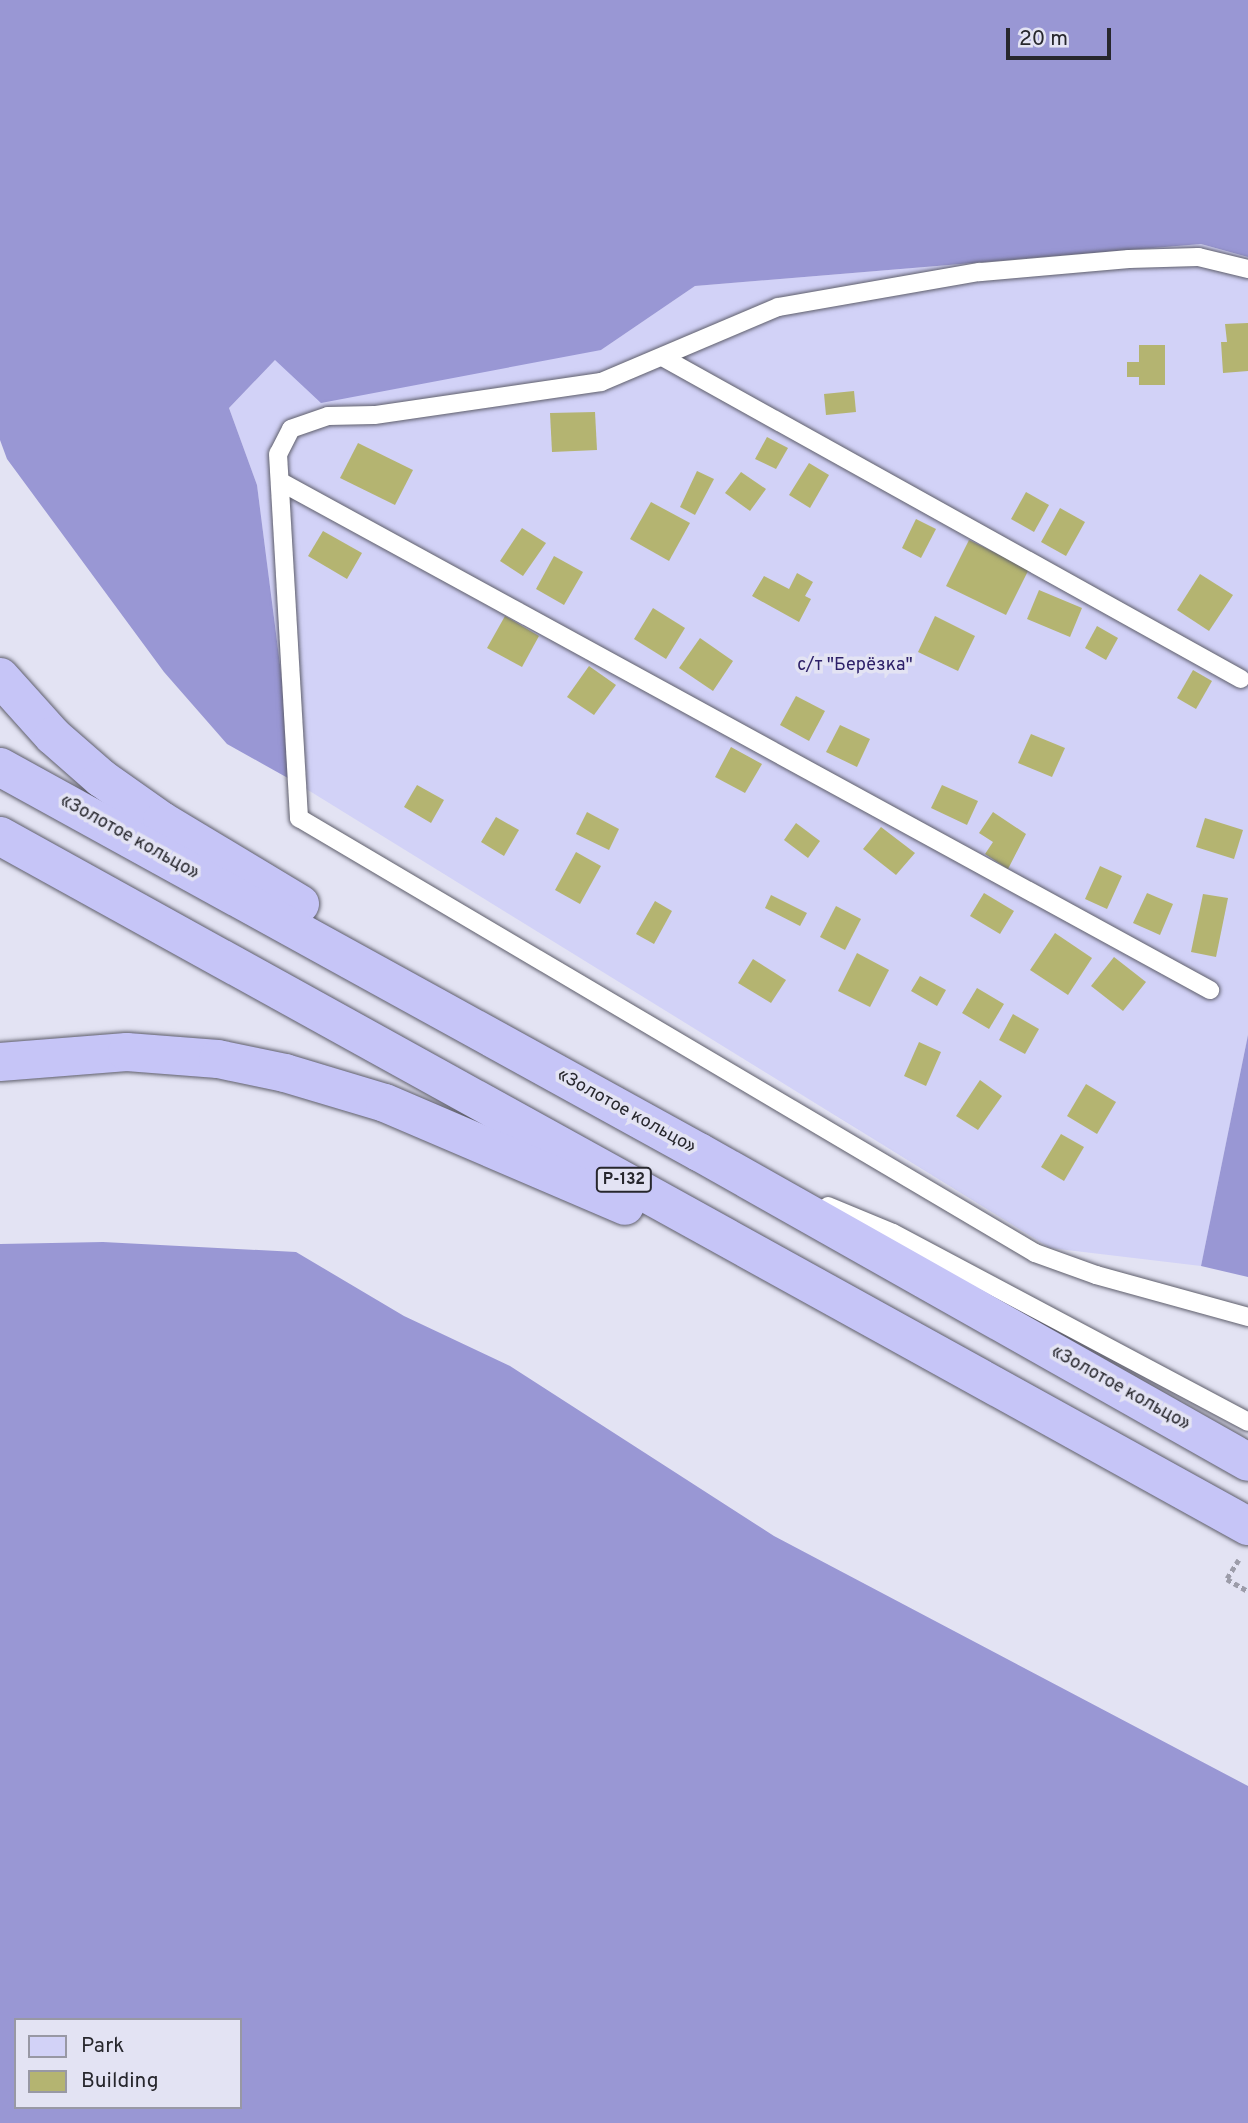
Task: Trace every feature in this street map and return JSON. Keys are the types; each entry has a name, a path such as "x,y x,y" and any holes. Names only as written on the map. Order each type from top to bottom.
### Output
{"highway":[{"path":"0,677 53,736 101,778 162,821 687,1145"},
{"name":"«Золотое кольцо»","path":"0,767 687,1145 1248,1461"},
{"name":"Р-132","path":"0,836 900,1332 1245,1541"},
{"name":"Р-132","path":"0,1062 127,1052 218,1059 298,1076 385,1103 522,1159 900,1332"}],"lane":[{"path":"1248,269 1198,257 979,272 778,307 664,358 601,382 374,415 328,416 291,429 278,454 299,818 1035,1253 1096,1275 1248,1317"},
{"path":"664,358 1241,680"},
{"path":"281,482 1210,990"},
{"path":"687,1145 893,1233 1248,1422"}],"path":[{"path":"1245,1541 1227,1579 1248,1591"}],"green space":[{"name":"c/т \"Берёзка\"","path":"1201,244 1248,257 1248,1035 1201,1266 1050,1248 295,782 257,485 229,408 276,359 601,350 695,286"}],"shaded area":[{"path":"0,0 1248,0 1248,257 1201,244 695,286 601,350 321,403 275,360 229,408 257,485 295,782 227,744 164,672 7,459 0,440"},
{"path":"1248,1035 1248,1277 1201,1266"},
{"path":"103,1242 296,1252 404,1316 510,1366 774,1536 1248,1786 1248,2123 0,2123 0,1244"}],"building":[{"path":"1248,323 1248,371 1223,373 1221,342 1227,342 1225,324"},
{"path":"1139,345 1165,345 1165,385 1139,385 1139,377 1127,377 1127,362 1139,362"},
{"path":"854,391 856,412 826,415 824,394"},
{"path":"595,412 597,450 552,452 550,413"},
{"path":"767,437 788,448 776,469 755,459"},
{"path":"358,443 413,470 395,505 340,478"},
{"path":"809,463 829,475 810,508 789,495"},
{"path":"697,471 714,479 695,515 680,507"},
{"path":"741,472 766,489 750,511 725,493"},
{"path":"1026,492 1049,505 1034,532 1011,519"},
{"path":"651,502 690,523 669,561 630,539"},
{"path":"1060,508 1085,522 1066,556 1041,542"},
{"path":"916,519 936,529 921,558 902,548"},
{"path":"522,528 546,543 523,576 500,561"},
{"path":"323,531 362,553 347,579 308,556"},
{"path":"969,540 1029,569 1006,615 946,586"},
{"path":"554,556 583,572 564,605 536,589"},
{"path":"797,573 813,582 805,596 811,599 799,622 752,596 764,576 789,589"},
{"path":"1200,574 1233,595 1209,631 1177,610"},
{"path":"1039,590 1082,608 1070,637 1027,619"},
{"path":"653,608 685,628 666,659 634,639"},
{"path":"505,616 539,636 522,667 487,648"},
{"path":"935,616 975,636 958,671 918,652"},
{"path":"1097,626 1118,638 1106,660 1085,648"},
{"path":"700,638 733,661 713,691 679,668"},
{"path":"589,666 616,685 594,715 567,697"},
{"path":"1193,670 1212,681 1196,709 1177,698"},
{"path":"796,696 825,711 809,741 780,725"},
{"path":"840,725 870,739 857,767 826,752"},
{"path":"1031,734 1065,748 1052,777 1018,763"},
{"path":"731,747 762,764 745,793 715,777"},
{"path":"417,785 444,800 431,823 404,807"},
{"path":"942,785 978,801 967,825 931,808"},
{"path":"587,812 619,829 609,850 576,834"},
{"path":"993,812 1026,834 1008,869 985,854 993,842 979,833"},
{"path":"496,817 519,830 504,856 481,842"},
{"path":"1205,818 1243,830 1234,859 1196,847"},
{"path":"796,823 820,841 808,858 784,840"},
{"path":"881,827 915,853 896,875 863,849"},
{"path":"576,852 601,866 580,904 555,890"},
{"path":"1100,866 1122,876 1107,909 1085,899"},
{"path":"984,893 1014,911 1000,934 970,916"},
{"path":"1147,893 1173,904 1160,935 1133,923"},
{"path":"1203,894 1228,898 1216,957 1191,952"},
{"path":"771,895 807,913 800,926 765,908"},
{"path":"655,901 672,911 654,944 636,934"},
{"path":"836,906 861,919 845,950 820,937"},
{"path":"1055,933 1092,958 1068,995 1030,970"},
{"path":"857,953 889,970 870,1007 838,991"},
{"path":"1114,957 1146,982 1123,1011 1091,986"},
{"path":"753,959 786,980 771,1003 738,983"},
{"path":"920,976 946,990 937,1006 911,991"},
{"path":"977,988 1004,1004 989,1029 962,1013"},
{"path":"1013,1014 1039,1029 1025,1054 999,1040"},
{"path":"919,1042 941,1052 926,1086 904,1076"},
{"path":"980,1080 1002,1096 978,1130 956,1116"},
{"path":"1086,1084 1116,1102 1097,1134 1067,1116"},
{"path":"1061,1134 1084,1147 1064,1181 1041,1167"}]}
